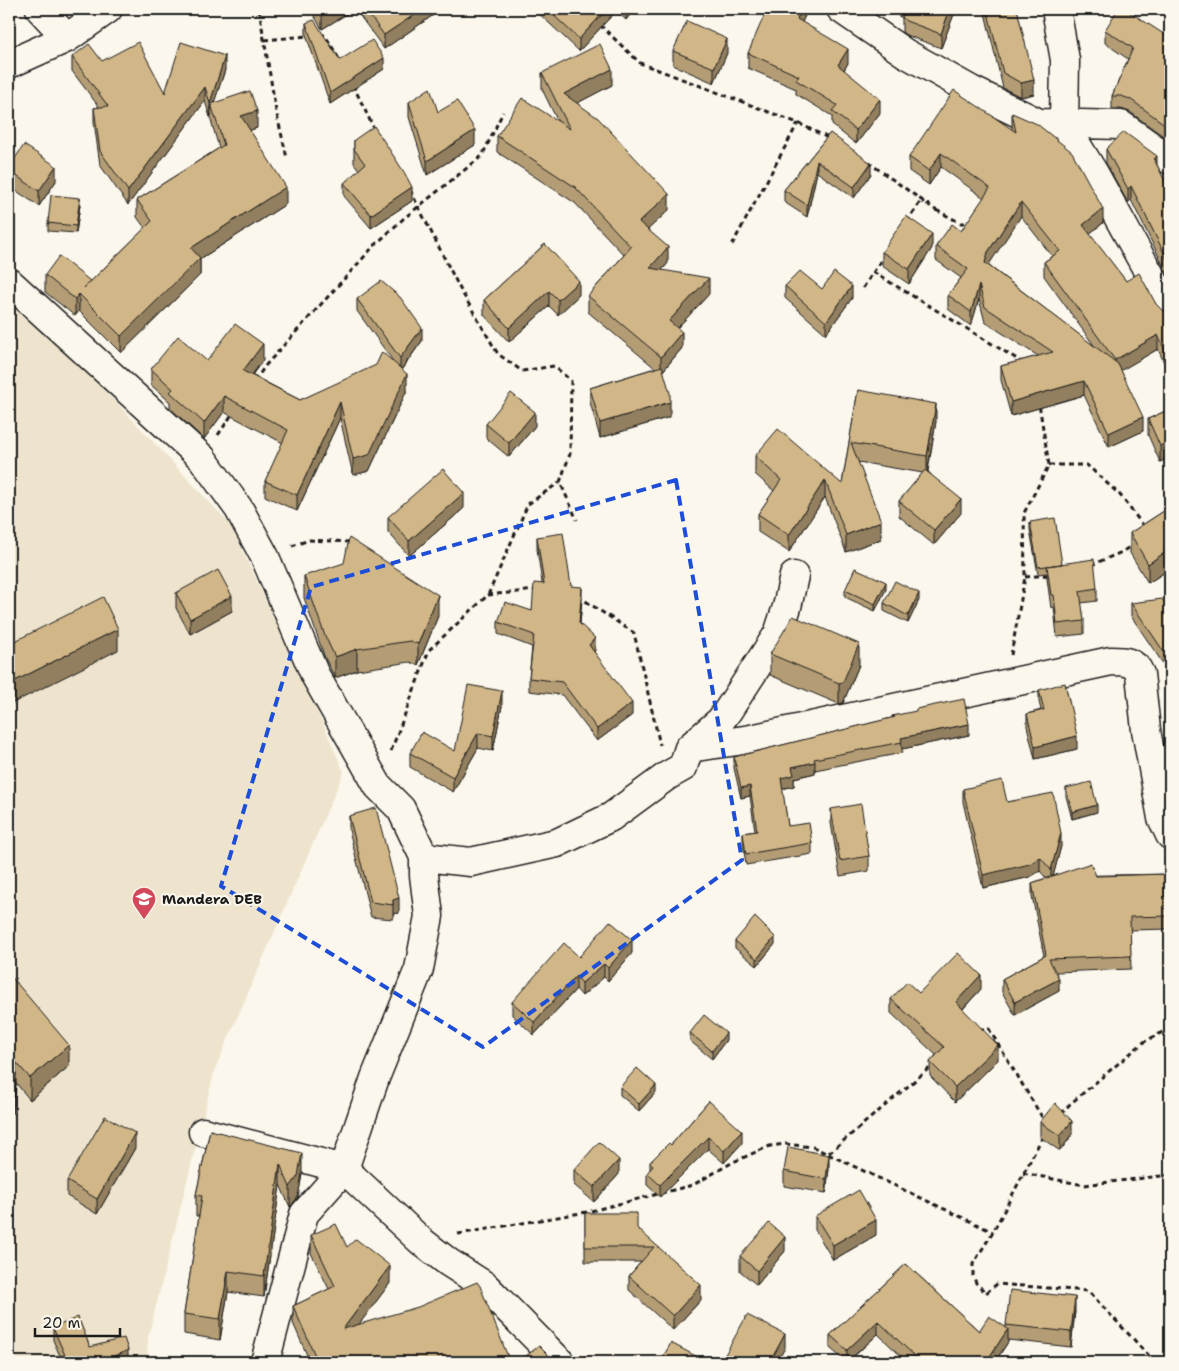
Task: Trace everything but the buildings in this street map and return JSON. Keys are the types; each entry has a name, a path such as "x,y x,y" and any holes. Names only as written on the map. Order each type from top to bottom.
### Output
{"street":[{"path":"40,9 66,38"},
{"path":"9,64 66,38 108,9"},
{"path":"841,9 905,53 971,90 1039,123 1121,124 1170,160"},
{"path":"1056,9 1065,60 1064,124 1094,173 1170,312"},
{"path":"9,282 202,458 239,509 265,556 314,675 378,786 401,809 424,857 429,916 419,969 375,1078 344,1169 304,1214 266,1362"},
{"path":"424,857 471,862 557,843 611,817 667,776 684,767 689,748 720,721 778,634 794,576"},
{"path":"689,748 751,740 1006,683 1111,661 1127,661 1138,669 1146,730 1162,818 1170,835"},
{"path":"203,1132 344,1169 421,1241 448,1262 484,1285 560,1362"}],"path":[{"path":"259,9 287,158"},
{"path":"597,22 640,63 798,123 832,140"},
{"path":"264,40 326,35 339,60"},
{"path":"348,76 376,134"},
{"path":"250,389 266,366 374,246 403,219 482,156 502,112"},
{"path":"732,245 798,123"},
{"path":"865,160 938,211"},
{"path":"378,786 429,650 488,595 528,504 560,482 570,454 571,381 554,366 522,371 498,354 460,289 405,182"},
{"path":"905,224 921,201 961,223 970,223 975,217"},
{"path":"863,288 889,248"},
{"path":"873,272 1026,364"},
{"path":"1006,683 1025,578 1024,513 1049,465 1037,400"},
{"path":"202,458 234,412"},
{"path":"1049,465 1087,465 1120,495 1149,534"},
{"path":"560,482 577,520"},
{"path":"265,556 309,540 354,542"},
{"path":"1086,567 1122,552 1135,543"},
{"path":"1025,578 1051,574"},
{"path":"488,595 546,590"},
{"path":"573,593 634,633 667,776"},
{"path":"1059,1115 1144,1042 1170,1028"},
{"path":"974,1031 989,1029 1048,1127"},
{"path":"829,1153 937,1061"},
{"path":"1044,1134 993,1232 974,1264 973,1276 976,1283 986,1293 997,1284 1088,1291 1155,1362"},
{"path":"421,1241 587,1212 693,1185 734,1162 770,1146 786,1144 813,1146 993,1232"},
{"path":"1023,1173 1084,1185 1170,1175"}],"highlighted area":[{"path":"676,480 742,860 483,1047 221,886 311,587"}],"shaded area":[{"name":"Mandera DEB","path":"9,305 76,359 230,524 307,687 344,772 215,1069 148,1338 147,1362 9,1362"}],"place":[{"name":"Mandera DEB","path":"144,920"}]}
